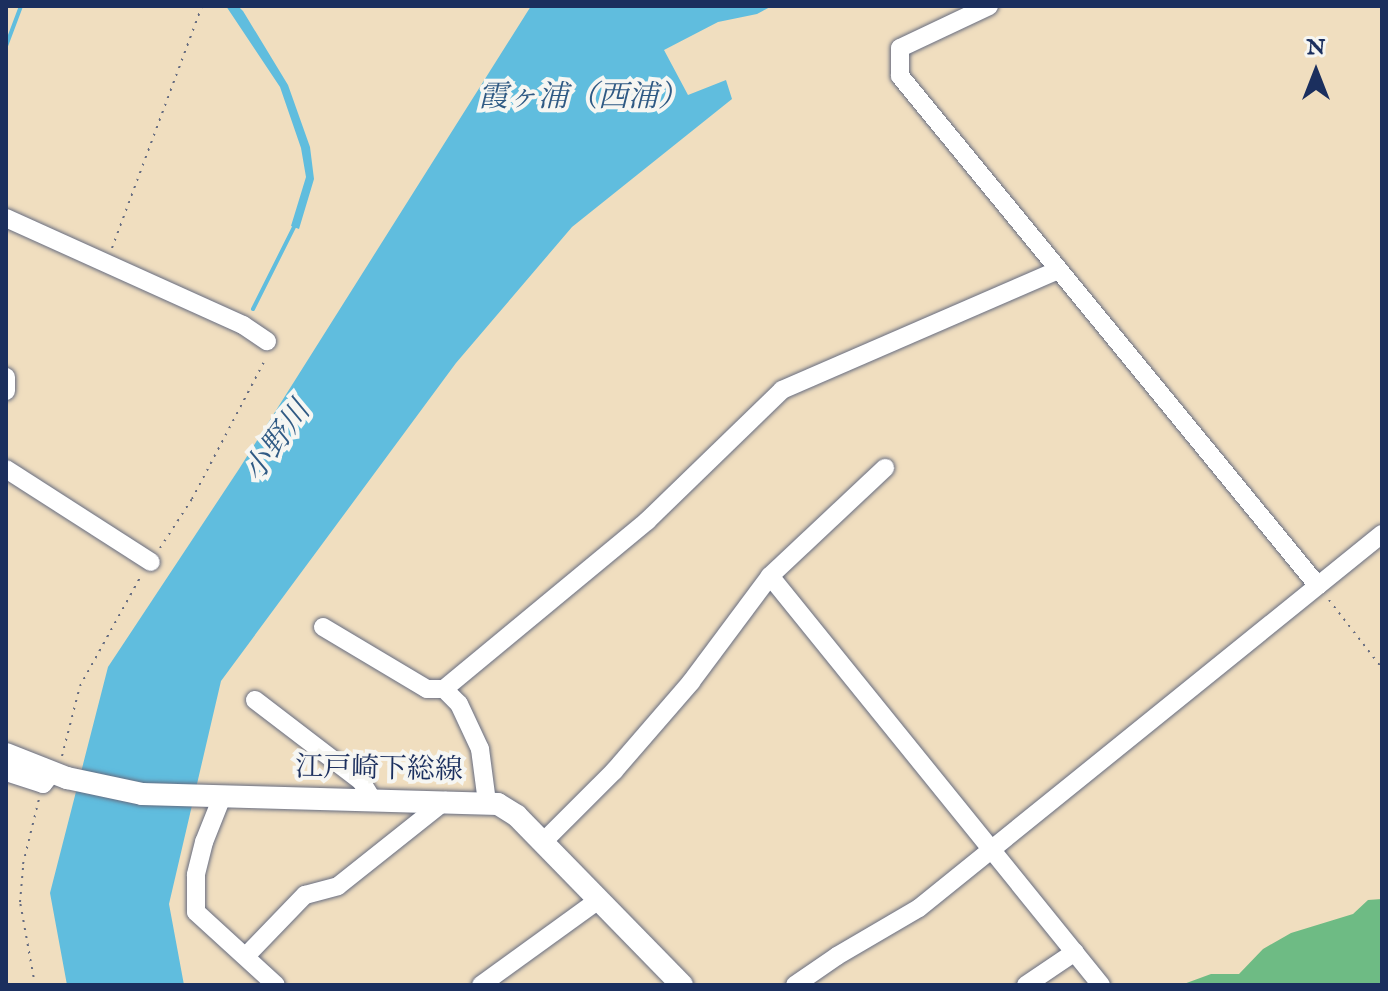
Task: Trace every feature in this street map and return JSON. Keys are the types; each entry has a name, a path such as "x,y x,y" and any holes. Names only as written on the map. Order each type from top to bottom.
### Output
{"main road":[{"name":"江戸崎下総線","path":"6,754 60,776 142,794 487,802 508,808 682,985"}],"street":[{"path":"989,6 900,48 900,76 1318,586"},
{"path":"6,218 243,325 267,341"},
{"path":"323,627 427,689 444,689 647,521 782,390 1058,270"},
{"path":"6,377 6,391"},
{"path":"542,843 614,771 691,682 770,576 885,468"},
{"path":"6,469 151,562"},
{"path":"795,985 837,956 919,908 1382,534"},
{"path":"770,576 1101,985"},
{"path":"444,689 459,704 480,749 487,802"},
{"path":"255,700 361,781 373,800"},
{"path":"6,772 43,784 60,776"},
{"path":"218,796 196,875 196,912 276,985"},
{"path":"246,956 305,895 338,886 445,801"},
{"path":"495,981 597,901"},
{"path":"1026,985 1075,952"}],"path":[{"path":"106,264 202,6"},
{"path":"60,776 80,686 151,562 192,499 262,369 268,355 267,341"},
{"path":"1318,586 1382,668"},
{"path":"35,985 20,902 23,864 40,797"}],"green space":[{"path":"1382,899 1382,985 1181,985 1211,974 1239,974 1263,949 1291,933 1353,914 1368,900"}],"water":[{"path":"226,6 238,6 243,11 288,85 310,147 314,179 299,229 291,226 306,177 301,148 280,87"},
{"name":"霞ヶ浦（西浦）","path":"531,6 772,6 757,14 718,22 664,50 688,95 726,80 732,99 572,227 456,363 221,681 169,904 184,985 67,985 50,893 108,667 239,469"}],"waterway":[{"path":"6,46 21,6"},
{"path":"253,309 296,223"}],"water label":[{"name":"小野川","path":"278,442"}]}
